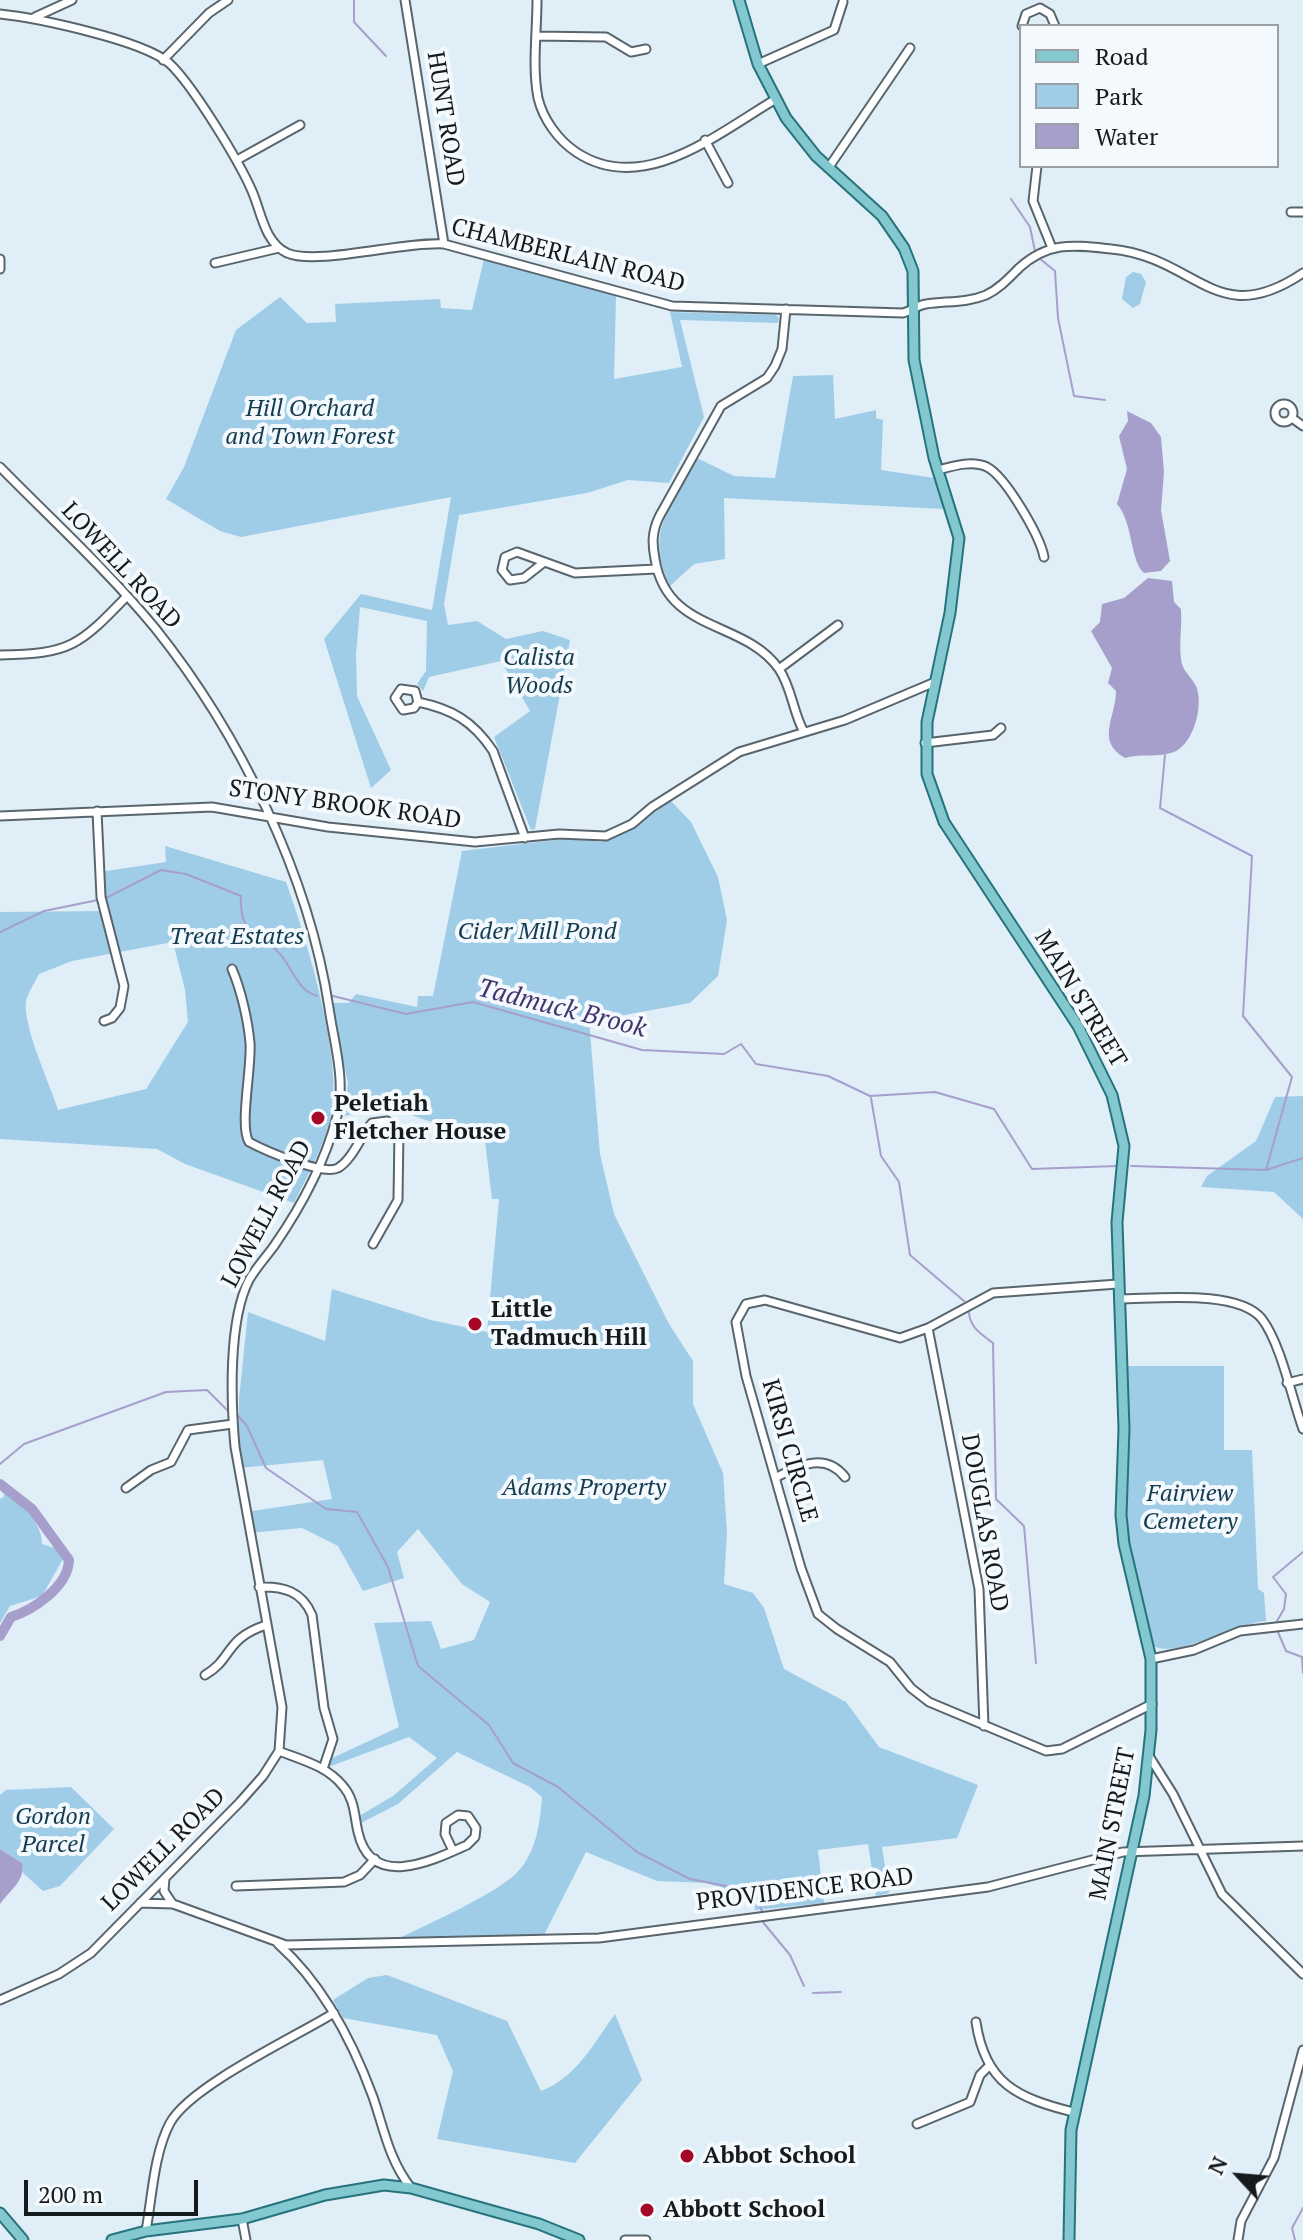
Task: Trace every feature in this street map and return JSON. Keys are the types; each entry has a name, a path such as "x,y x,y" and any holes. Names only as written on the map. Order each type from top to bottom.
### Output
{"main road":[{"name":"MAIN STREET","path":"739,0 758,64 804,143 865,198 895,232 913,271 914,360 938,470 957,528 959,549 925,743 927,774 944,822 1078,1026 1112,1095 1124,1146 1117,1222 1124,1429 1121,1515 1124,1544 1151,1659 1152,1704 1149,1756 1073,2112 1068,2168 1069,2240"},
{"path":"112,2240 146,2231 242,2219 358,2187 411,2188 539,2224 579,2240"},
{"path":"0,2213 23,2240"}],"street":[{"path":"33,18 72,0"},
{"path":"163,60 209,13 228,0"},
{"name":"HUNT ROAD","path":"405,0 444,244"},
{"path":"537,0 536,80 543,112 557,135 582,156 607,167 646,168 705,140 776,99"},
{"path":"758,64 834,30 843,2"},
{"path":"1023,24 1026,14 1035,8 1050,14 1054,24"},
{"path":"0,14 33,18 126,44 163,60 176,71 237,160 268,233 279,248 215,263"},
{"path":"536,36 606,37 631,52 646,49"},
{"path":"829,167 910,48"},
{"path":"237,160 300,125"},
{"path":"705,140 728,183"},
{"path":"1037,168 1033,201 1052,248 1081,246 1142,253 1218,292 1235,297 1253,297 1303,273"},
{"path":"1291,212 1303,212"},
{"name":"CHAMBERLAIN ROAD","path":"279,248 288,253 308,256 420,242 444,244 672,306 903,313 921,304 970,300 989,293 1036,254 1052,248"},
{"path":"0,259 0,269"},
{"path":"786,309 782,349 775,366 767,378 721,406 680,475 653,531 656,569 674,602 691,616 763,653 779,669 804,732"},
{"path":"1292,418 1303,426"},
{"path":"938,470 977,464 994,472 1017,503 1044,557"},
{"name":"LOWELL ROAD","path":"0,467 127,596 183,667 253,777 270,814 319,962 338,1065 339,1104 318,1167 243,1296 238,1321 233,1424 282,1707 279,1751 251,1790 75,1965 0,2000"},
{"path":"543,563 520,580 510,580 502,570 505,557 513,553 583,574 656,569"},
{"path":"0,655 48,653 67,648 94,631 127,596"},
{"path":"779,669 838,625"},
{"name":"STONY BROOK ROAD","path":"0,816 212,807 270,814 328,827 403,833 433,839 475,842 559,834 596,838 616,834 739,752 845,720 935,682"},
{"path":"418,702 462,716 485,739 493,751 525,838"},
{"path":"925,743 993,735 1001,728"},
{"path":"97,811 101,897 124,995 115,1015 104,1021"},
{"path":"232,969 250,1045 249,1102 244,1124 246,1138 277,1155 318,1167 339,1167 372,1123 385,1120 397,1128 401,1147 398,1200 373,1244"},
{"name":"KIRSI CIRCLE","path":"1118,1284 993,1293 928,1328 892,1338 772,1301 755,1300 743,1306 736,1322 741,1354 801,1568 818,1614 890,1662 910,1687 929,1702 1049,1752 1062,1749 1152,1704"},
{"path":"1119,1299 1241,1304 1264,1322 1303,1429"},
{"name":"DOUGLAS ROAD","path":"928,1328 979,1589 984,1726"},
{"path":"1287,1383 1303,1379"},
{"path":"126,1488 151,1470 173,1460 188,1430 233,1424"},
{"path":"777,1477 822,1461 833,1465 845,1477"},
{"path":"259,1587 290,1590 306,1603 312,1615 324,1708 333,1739 323,1769"},
{"path":"1151,1659 1194,1650 1240,1631 1303,1624"},
{"path":"205,1675 214,1670 241,1635 266,1625"},
{"path":"279,1751 323,1769 349,1795 360,1840 375,1859 412,1868 453,1851 475,1837 475,1823 468,1816 458,1815 446,1823 445,1834 453,1851"},
{"path":"1149,1756 1173,1794 1199,1848 1234,1908 1303,1974"},
{"name":"PROVIDENCE ROAD","path":"140,1903 173,1904 278,1944 438,1944 638,1935 736,1918 988,1887 1130,1852 1303,1846"},
{"path":"236,1886 344,1882 360,1875 375,1859"},
{"path":"166,1876 164,1891 173,1904"},
{"path":"278,1944 298,1962 334,2013 372,2095 387,2146 411,2188"},
{"path":"298,1962 308,1944"},
{"path":"146,2231 165,2135 184,2106 204,2090 334,2013"},
{"path":"976,2022 989,2066 1018,2094 1073,2112"},
{"path":"1238,2240 1241,2221 1274,2158 1303,2050"},
{"path":"917,2124 970,2102 980,2075 989,2066"},
{"path":"242,2219 246,2240"},
{"path":"625,2240 646,2240"}],"green space":[{"name":"Hill Orchard and Town Forest","path":"484,259 616,296 614,379 682,367 670,312 776,315 779,318 778,323 680,320 704,417 669,483 628,480 587,493 459,515 444,604 448,625 477,621 506,639 543,631 570,640 535,829 531,830 494,737 530,711 501,661 429,677 423,691 417,684 426,671 427,621 360,607 357,696 391,770 371,788 324,639 361,594 432,610 451,497 241,537 220,531 166,499 184,467 236,330 280,297 307,323 336,322 335,304 440,299 441,308 472,310"},
{"path":"1133,272 1141,274 1146,282 1140,304 1133,308 1122,299 1126,277"},
{"path":"833,375 835,419 876,410 876,418 883,420 881,470 934,478 944,509 724,498 725,559 694,564 670,586 663,567 660,534 670,506 697,458 734,476 775,478 793,376"},
{"path":"671,801 691,822 718,877 727,920 718,976 690,1003 619,1016 588,1007 600,1154 614,1214 669,1324 693,1361 693,1404 723,1473 727,1532 724,1584 753,1593 764,1608 784,1669 846,1702 879,1747 978,1785 957,1838 882,1847 889,1893 876,1896 868,1844 818,1850 824,1903 755,1910 753,1897 706,1883 657,1881 586,1852 543,1937 390,1943 479,1898 511,1878 521,1868 534,1843 542,1797 530,1787 457,1752 398,1804 357,1825 356,1818 393,1796 437,1758 409,1737 323,1769 328,1760 399,1727 374,1623 431,1621 441,1649 474,1640 490,1602 462,1584 418,1529 397,1552 404,1578 363,1591 338,1546 302,1528 249,1533 246,1512 332,1499 323,1460 239,1468 239,1399 248,1312 325,1341 332,1289 431,1320 487,1332 499,1199 492,1199 485,1141 403,1112 371,1109 345,1116 348,1083 331,1003 349,1003 356,994 417,1007 418,996 433,996 462,851 572,838 601,842 616,837"},
{"name":"Treat Estates","path":"165,846 286,882 320,996 334,1087 326,1135 294,1203 185,1164 157,1149 0,1139 0,912 104,911 100,872 166,862","holes":["173,942 185,990 188,1022 146,1089 58,1110 26,1013 29,992 39,974 72,961"]},
{"path":"1303,1096 1303,1219 1274,1192 1201,1187 1207,1176 1256,1141 1275,1097"},
{"name":"Fairview Cemetery","path":"1125,1366 1224,1366 1224,1450 1252,1450 1258,1589 1264,1593 1266,1621 1177,1648 1154,1646 1129,1555 1125,1526"},
{"path":"3,1489 29,1513 39,1529 42,1544 57,1549 63,1559 42,1596 10,1606 0,1623 0,1499 4,1497"},
{"name":"Gordon Parcel","path":"71,1787 114,1829 60,1886 43,1891 23,1873 22,1863 0,1849 0,1795 6,1790"},
{"path":"387,1975 507,2021 541,2091 574,2069 615,2014 642,2080 575,2163 437,2139 453,2071 437,2035 343,2018 333,2000 368,1978"}],"water":[{"path":"1127,411 1151,423 1161,437 1164,472 1161,510 1170,561 1161,571 1144,573 1139,567 1126,521 1117,504 1127,469 1119,436 1128,421"},
{"path":"1148,578 1172,581 1174,602 1181,609 1182,663 1196,686 1198,713 1192,732 1181,748 1162,755 1125,758 1116,751 1109,736 1116,691 1108,683 1112,668 1091,631 1100,622 1102,604 1124,598"},
{"path":"0,1849 22,1863 23,1869 19,1880 0,1904"}],"waterway":[{"path":"354,0 354,22 386,56"},
{"path":"1011,199 1030,227 1035,251"},
{"path":"1039,258 1055,271 1058,318 1074,396 1105,400"},
{"path":"1165,755 1160,808 1252,856 1243,1016 1292,1077 1266,1170"},
{"name":"Tadmuck Brook","path":"104,899 161,870 186,874 241,896 241,909 247,926 280,954 304,989 317,996"},
{"name":"Tadmuck Brook","path":"0,932 44,911 98,900"},
{"name":"Tadmuck Brook","path":"333,996 406,1014 473,1002 642,1050 724,1054 741,1044 756,1064 828,1076 870,1096 935,1092 994,1109 1032,1169 1117,1166"},
{"path":"871,1098 881,1156 899,1182 910,1255 964,1301"},
{"name":"Tadmuck Brook","path":"1131,1166 1266,1170 1303,1158"},
{"path":"969,1311 973,1326 993,1343 996,1499 1024,1526 1036,1663"},
{"path":"0,1464 24,1444 166,1392 207,1390 229,1412"},
{"path":"237,1415 247,1426 266,1468 326,1509 357,1512 388,1567 418,1666 489,1725 513,1763 558,1787 637,1852 690,1879 752,1891 762,1911"},
{"path":"0,1484 32,1509 69,1560 63,1579 56,1588 39,1603 11,1617 0,1636"},
{"name":"Tadmuck Brook","path":"1277,1621 1284,1609 1286,1594 1273,1577 1303,1552"},
{"name":"Tadmuck Brook","path":"1278,1632 1286,1651 1302,1657 1303,1673"},
{"path":"762,1921 790,1955 804,1986"},
{"path":"813,1993 841,1992"},
{"path":"1295,2240 1292,2228 1303,2208"}],"place":[{"name":"Peletiah Fletcher House","path":"318,1118"},
{"name":"Little Tadmuch Hill","path":"475,1324"},
{"name":"Abbot School","path":"687,2156"},
{"name":"Abbott School","path":"647,2210"}],"park label":[{"name":"Calista Woods","path":"539,672"},
{"name":"Cider Mill Pond","path":"537,932"},
{"name":"Adams Property","path":"584,1488"}]}
